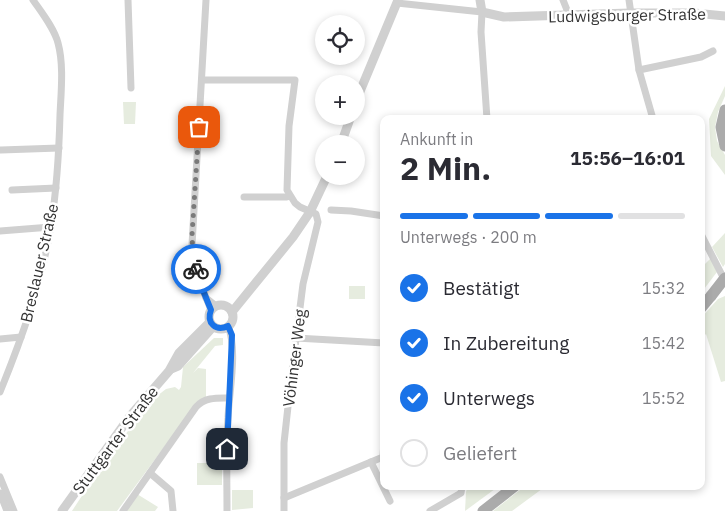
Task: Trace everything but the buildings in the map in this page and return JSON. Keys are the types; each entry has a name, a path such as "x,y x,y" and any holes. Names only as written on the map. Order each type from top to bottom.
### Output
{"main road":[{"path":"725,110 721,127 725,146"},
{"path":"705,303 725,279"},
{"path":"483,511 510,490"}],"street":[{"name":"Breslauer Straße","path":"0,392 21,338 37,287 51,227 56,188 59,148 60,76 58,43 44,15 33,0"},
{"path":"128,0 131,88"},
{"path":"206,0 192,245 198,278 206,297 214,308"},
{"path":"480,0 487,115"},
{"path":"563,0 569,15"},
{"path":"629,0 639,70 652,115"},
{"path":"365,79 397,1 482,12"},
{"name":"Ludwigsburger Straße","path":"482,12 504,17 694,12 725,16"},
{"path":"639,70 701,57 713,51"},
{"path":"202,80 295,80 289,126 287,190 300,208 310,212"},
{"path":"1,150 59,148"},
{"path":"230,310 272,264 310,212 323,185"},
{"name":"Breslauer Straße","path":"12,190 56,188"},
{"path":"244,197 286,198 290,196"},
{"path":"331,210 380,215"},
{"name":"Vöhinger Weg","path":"284,511 284,443 296,338 303,284 318,222 316,214 310,212"},
{"path":"0,231 51,227"},
{"path":"705,242 725,279"},
{"path":"222,305 230,310 232,321 228,326 223,328 212,324 209,316 214,308 222,305"},
{"name":"Stuttgarter Straße","path":"62,511 131,414 169,371 179,354 212,324"},
{"path":"227,511 232,341 232,335 228,326"},
{"name":"Breslauer Straße","path":"0,339 21,338"},
{"path":"296,338 380,343"},
{"path":"123,511 202,401 229,398"},
{"path":"284,498 380,458"},
{"path":"372,462 380,479"},
{"path":"150,473 171,491 173,511"},
{"path":"0,477 14,511"},
{"path":"385,490 390,501"},
{"path":"430,511 461,493 461,490"},
{"path":"0,493 7,511"}],"shaded area":[{"path":"725,86 725,96 718,112 715,127 717,141 725,155 725,175 711,156 709,119"},
{"path":"123,102 136,102 135,124 124,124"},
{"path":"725,233 725,264 723,267 712,247"},
{"path":"711,258 717,272 705,288 705,264"},
{"path":"349,286 365,286 365,299 349,299"},
{"path":"725,296 725,381 721,382 705,335 705,314 718,299"},
{"path":"214,338 223,338 223,345 215,346 193,373 198,368 206,369 206,398 198,401 117,511 72,511 104,462 135,422 157,396 166,389 175,387 179,390 183,367"},
{"path":"197,463 222,463 222,485 197,485"},
{"path":"232,490 253,490 253,508 232,510"},
{"path":"467,490 494,490 465,511"},
{"path":"520,490 541,490 512,511 493,511"},
{"path":"137,494 158,507 155,511 126,511"}],"way so far":[{"path":"196,269 193,258 192,235 199,127"}],"route":[{"path":"196,269 211,310 210,322 220,329 228,326 232,335 227,449"}]}
